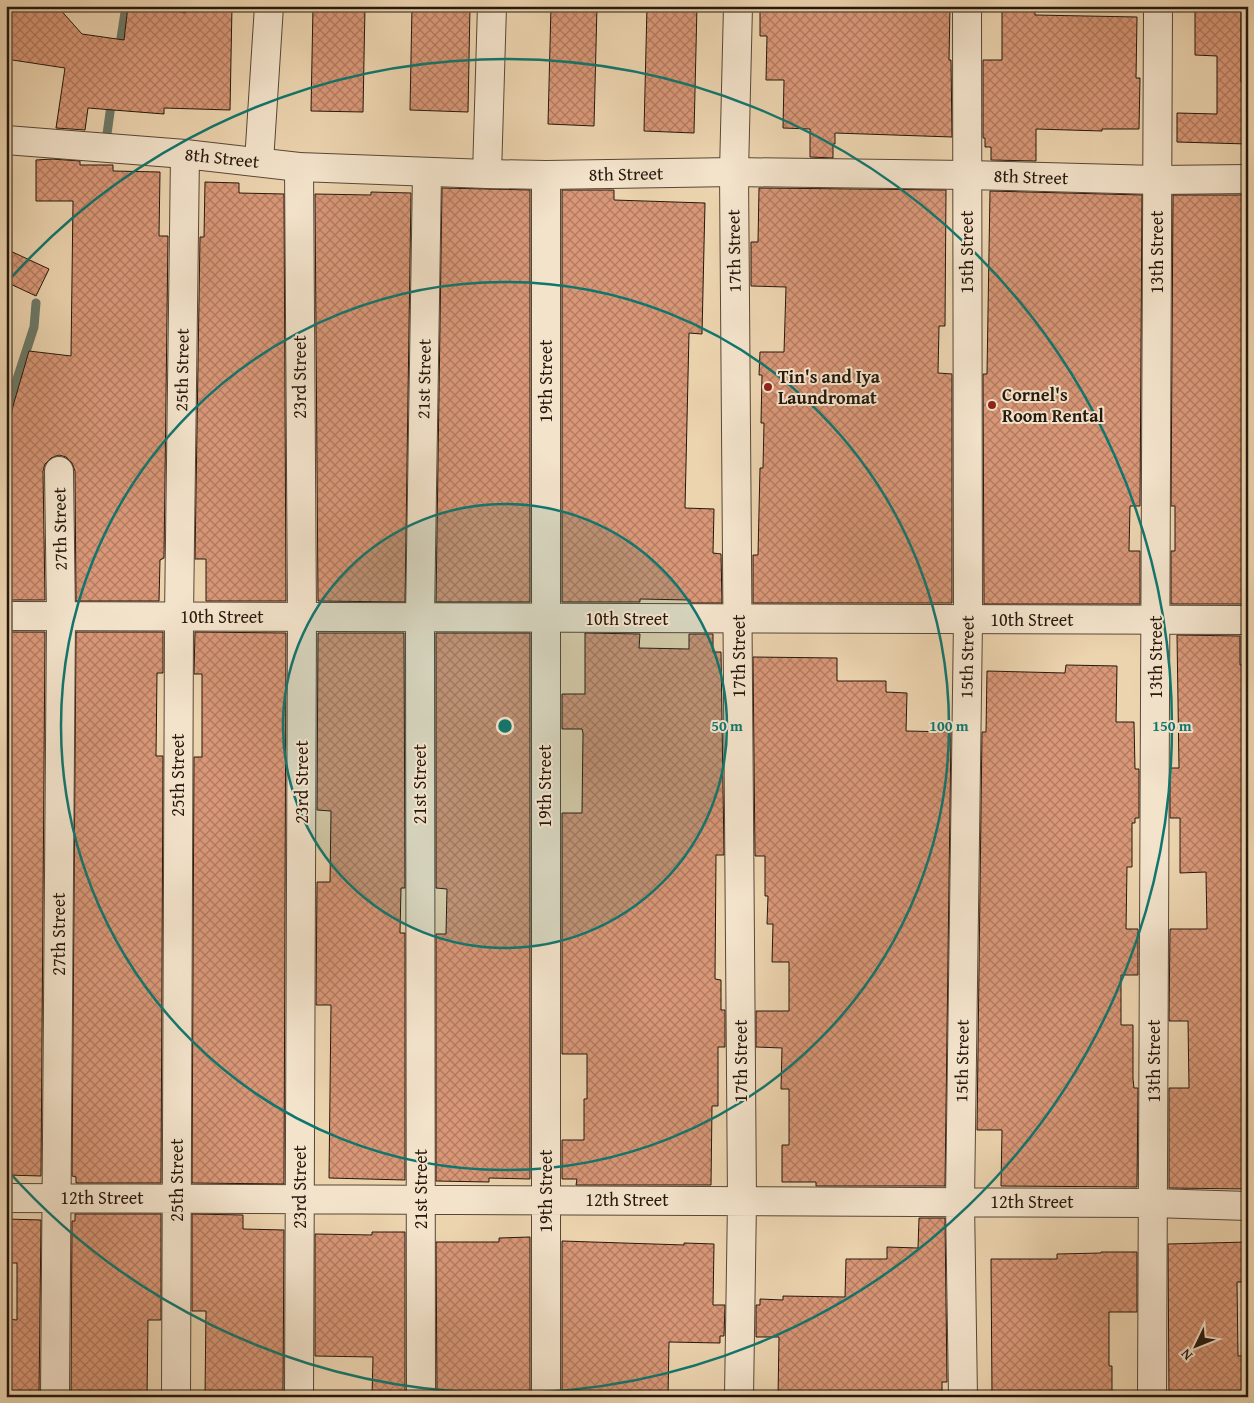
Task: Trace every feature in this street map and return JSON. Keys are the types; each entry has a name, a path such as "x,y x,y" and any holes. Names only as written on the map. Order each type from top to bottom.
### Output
{"street":[{"path":"259,162 269,6"},
{"path":"487,174 492,6"},
{"name":"17th Street","path":"738,6 734,172 742,1201 739,1397"},
{"name":"15th Street","path":"963,1397 960,1202 968,620 967,6"},
{"name":"13th Street","path":"1152,1397 1158,6"},
{"name":"8th Street","path":"6,140 185,154 299,167 487,174 734,172 1157,180 1248,179"},
{"name":"25th Street","path":"176,1397 178,617 185,154"},
{"name":"23rd Street","path":"299,167 302,617 299,1397"},
{"name":"21st Street","path":"421,1397 420,618 427,172"},
{"name":"19th Street","path":"546,175 546,1397"},
{"name":"27th Street","path":"55,1397 61,616 59,471"},
{"name":"10th Street","path":"6,616 1248,620"},
{"name":"12th Street","path":"6,1198 1153,1203 1248,1206"}],"building":[{"path":"6,6 57,6 82,34 124,40 128,6 154,6 185,13 185,6 232,6 230,110 164,108 164,114 88,108 85,130 56,128 65,68 6,59"},
{"path":"313,6 365,6 363,112 311,111"},
{"path":"412,6 470,6 468,112 410,110"},
{"path":"551,6 597,6 594,126 548,124"},
{"path":"647,6 697,6 694,133 644,131"},
{"path":"760,6 950,6 949,60 951,60 952,137 835,133 833,158 810,157 810,129 783,128 784,80 766,80 767,36 760,36"},
{"path":"1002,6 1035,6 1035,15 1137,17 1136,78 1140,78 1139,129 1102,129 1102,131 1036,129 1036,161 991,160 991,147 985,147 985,138 983,138 983,60 1002,60"},
{"path":"1195,6 1241,6 1241,82 1247,82 1248,144 1177,142 1177,113 1217,114 1217,56 1195,55"},
{"path":"36,160 80,161 80,165 113,165 113,171 160,172 159,236 168,236 164,558 160,560 159,601 76,601 75,471 72,463 66,457 59,455 51,458 45,464 43,471 45,600 6,600 6,446 13,406 29,351 71,356 73,201 36,201"},
{"path":"205,182 239,183 239,193 284,194 286,601 206,601 206,559 195,559 200,237 204,237"},
{"path":"442,188 530,190 530,602 436,602"},
{"path":"759,188 946,190 945,326 939,326 938,373 952,374 952,603 753,603 753,555 758,555 760,468 763,468 764,423 761,423 762,375 759,375 760,352 784,352 786,287 751,286 751,242 758,242"},
{"path":"562,190 614,190 614,200 705,203 702,334 689,333 685,508 714,509 713,553 721,554 722,603 690,603 690,600 640,599 640,602 562,602"},
{"path":"990,191 1142,195 1140,506 1130,506 1129,551 1140,551 1140,604 984,604 983,374 987,374"},
{"path":"371,192 411,193 405,602 318,601 315,194 371,195"},
{"path":"1173,195 1248,195 1248,547 1244,547 1243,604 1171,604 1171,551 1175,551 1175,506 1171,506"},
{"path":"6,249 49,269 36,296 6,282"},
{"path":"6,632 45,632 41,1176 6,1175"},
{"path":"76,632 163,632 163,673 157,673 156,756 163,756 161,1183 76,1183 76,1177 72,1176"},
{"path":"195,632 286,633 284,1184 192,1183 194,757 202,757 202,674 194,674"},
{"path":"318,633 404,633 405,888 401,888 400,933 405,933 405,1180 329,1178 331,1005 316,1005 317,882 330,882 331,811 317,810"},
{"path":"436,633 530,633 530,1179 489,1178 489,1182 436,1181 436,934 446,934 447,889 436,888"},
{"path":"585,633 640,634 639,648 689,649 689,634 713,634 713,652 721,652 724,855 716,855 715,979 721,980 721,1010 725,1010 725,1047 718,1047 718,1106 712,1106 711,1185 576,1185 577,1179 562,1179 562,1140 584,1140 584,1099 587,1099 587,1054 562,1054 562,813 582,813 583,733 582,729 562,729 562,694 585,694"},
{"path":"1177,635 1240,636 1240,665 1248,665 1248,770 1244,770 1244,875 1248,875 1248,1189 1169,1188 1169,1088 1189,1088 1188,1021 1169,1021 1170,929 1207,929 1206,872 1180,873 1180,818 1170,818 1170,768 1179,768"},
{"path":"753,657 837,658 837,681 886,681 886,692 907,693 906,731 951,732 945,1186 816,1186 816,1182 782,1182 782,1145 789,1145 789,1089 781,1089 782,1048 756,1047 756,1011 789,1011 789,962 772,962 773,924 767,924 768,896 765,896 765,856 755,856"},
{"path":"1066,665 1117,666 1116,722 1134,722 1135,769 1139,769 1139,818 1135,818 1135,823 1132,823 1132,867 1127,867 1126,929 1138,929 1138,975 1121,975 1121,1025 1133,1025 1133,1079 1134,1088 1138,1088 1137,1187 1001,1186 1002,1130 977,1130 982,732 986,732 987,671 1065,673"},
{"path":"75,1214 161,1214 161,1320 148,1320 147,1397 71,1397 72,1221 75,1221"},
{"path":"192,1214 243,1215 243,1229 284,1230 283,1397 205,1396 206,1311 192,1311"},
{"path":"919,1218 945,1218 947,1382 942,1382 942,1397 778,1397 779,1337 756,1337 756,1305 760,1305 760,1299 783,1300 783,1296 845,1297 846,1259 887,1259 887,1247 918,1248"},
{"path":"6,1219 41,1220 39,1397 6,1397 6,1319 17,1320 17,1263 6,1263"},
{"path":"372,1232 405,1232 405,1397 372,1397 373,1357 315,1356 315,1234 372,1235"},
{"path":"530,1237 530,1397 437,1395 436,1242 499,1242 499,1238"},
{"path":"562,1241 684,1245 684,1243 714,1244 713,1305 725,1305 724,1336 720,1336 720,1343 669,1342 668,1397 562,1397"},
{"path":"1248,1242 1248,1282 1237,1282 1238,1356 1248,1356 1248,1397 1169,1397 1168,1244"},
{"path":"1137,1252 1137,1312 1109,1312 1109,1366 1112,1366 1112,1397 992,1397 991,1259 1057,1259 1057,1254"}],"waterway":[{"path":"119,51 126,6"},
{"path":"107,134 112,98"},
{"path":"6,413 34,327 36,303"}],"place":[{"name":"Tin's and Iya Laundromat","path":"768,387"},
{"name":"Cornel's Room Rental","path":"992,405"}]}
